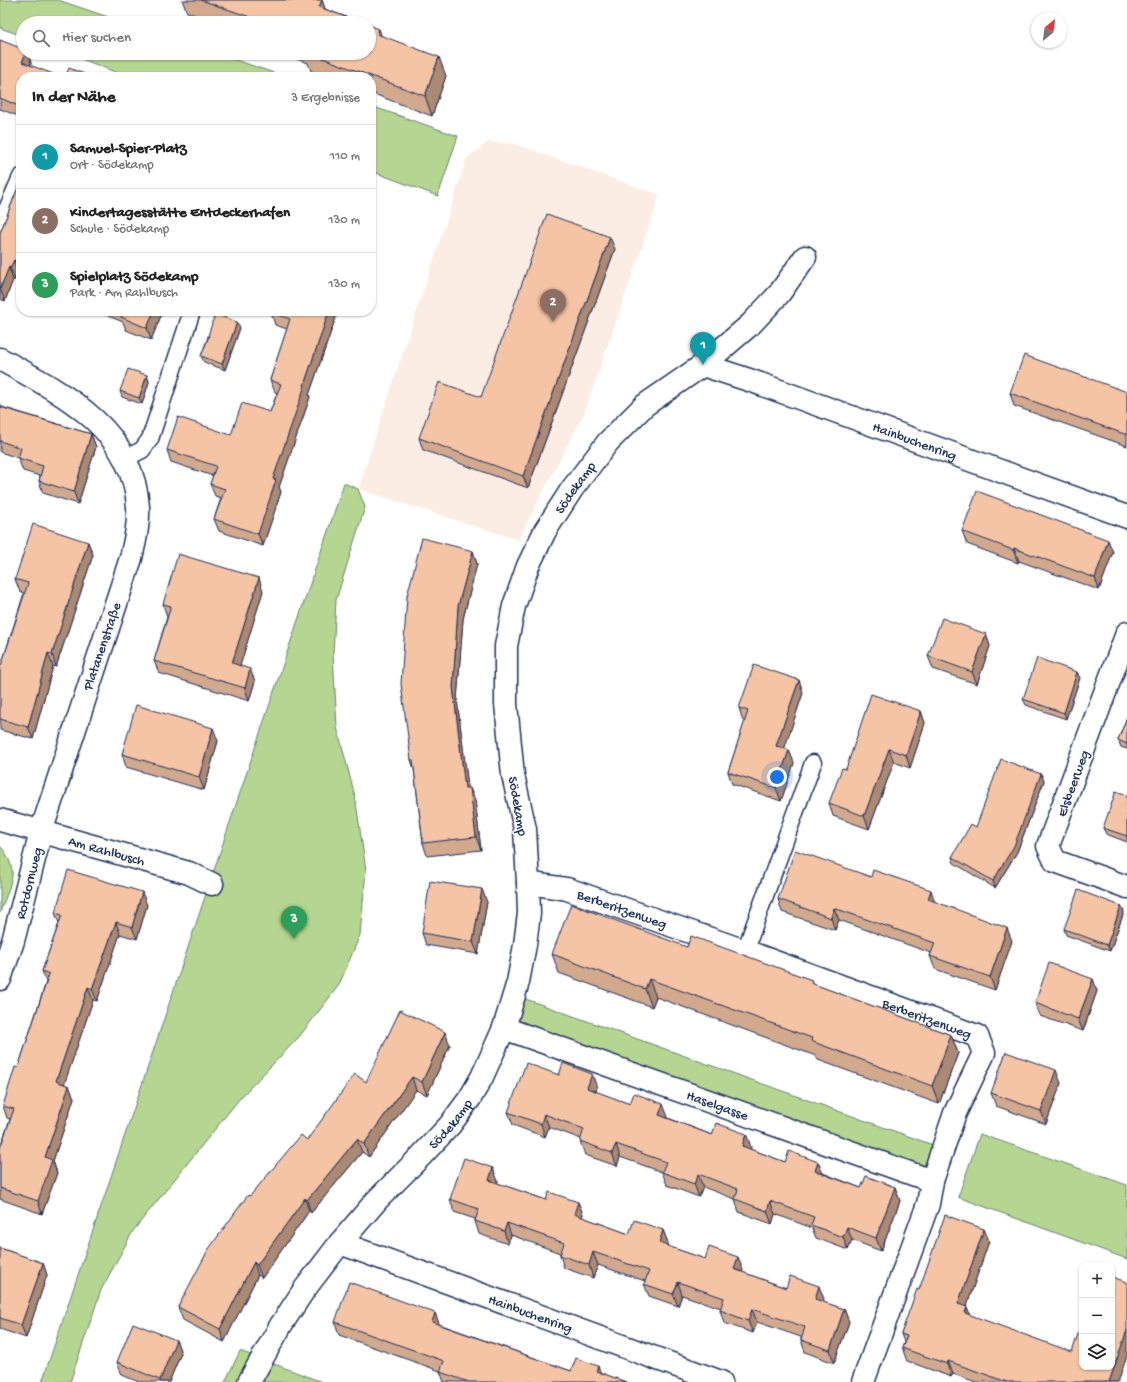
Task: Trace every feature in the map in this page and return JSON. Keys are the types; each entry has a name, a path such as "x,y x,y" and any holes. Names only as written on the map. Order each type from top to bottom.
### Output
{"street":[{"name":"Södekamp","path":"249,1382 281,1325 300,1296 340,1243 378,1200 450,1124 470,1098 482,1077 504,1028 518,982 529,913 525,829 513,775 506,704 506,646 514,606 528,566 545,531 572,489 608,442 645,405 703,365 751,324 779,294 805,257"},
{"name":"Platanenstraße","path":"0,360 34,378 73,402 98,422 114,440 126,458 135,482 138,508 137,531 131,558 41,832"},
{"name":"Hainbuchenring","path":"703,365 752,381 1127,517"},
{"name":"Elsbeerweg","path":"1127,633 1048,846 1055,861 1127,887"},
{"name":"Am Rahlbusch","path":"0,820 189,873 212,884"},
{"name":"Rotdornweg","path":"0,979 13,941 41,832"},
{"name":"Berberitzenweg","path":"528,883 567,889 745,951 977,1036 984,1053 955,1113 932,1181 928,1204 863,1382"},
{"name":"Haselgasse","path":"504,1028 932,1181"},
{"name":"Hainbuchenring","path":"340,1243 721,1382"}],"lane":[{"path":"0,225 16,188"},
{"path":"126,458 142,450 150,439 190,316"},
{"path":"745,951 813,763"}],"shaded area":[{"path":"488,142 515,144 660,195 584,414 518,540 358,489 467,158"}],"green space":[{"path":"0,0 58,0 105,16 16,16 16,34 0,28"},
{"path":"84,60 236,60 271,72 115,72"},
{"path":"376,108 458,136 438,196 376,173"},
{"path":"344,483 358,489 365,507 336,600 333,654 337,727 355,796 366,870 360,935 339,985 299,1037 241,1097 133,1231 101,1290 70,1382 42,1382"},
{"path":"0,846 9,860 12,869 12,876 0,913"},
{"path":"523,998 947,1150 937,1178 515,1024"},
{"path":"980,1134 1127,1185 1127,1259 958,1197"},
{"path":"240,1351 322,1382 225,1382"}],"building":[{"path":"201,0 322,0 319,7 343,16 247,16"},
{"path":"376,28 379,29 377,34 439,57 425,96 376,78 376,72 360,72 328,60 376,60"},
{"path":"0,40 16,46 16,60 23,60 22,62 48,72 16,72 16,105 0,98"},
{"path":"69,68 79,72 67,72"},
{"path":"16,193 16,261 14,260 10,268 9,267 0,289 0,233"},
{"path":"547,214 610,237 523,476 419,438 439,382 481,397"},
{"path":"121,316 152,316 147,328"},
{"path":"214,316 220,316 237,322 222,364 201,356"},
{"path":"282,316 327,316 273,479 276,480 258,534 214,519 225,489 210,484 216,466 167,450 178,417 231,435 242,403 270,412 281,384 270,380 290,319"},
{"path":"1024,355 1127,392 1127,435 1010,393"},
{"path":"128,369 147,375 139,398 120,391"},
{"path":"0,407 91,434 74,492 39,481 43,466 18,458 21,448 0,441"},
{"path":"977,491 1108,540 1095,578 1014,548 1013,550 962,531"},
{"path":"33,524 88,542 52,654 48,653 28,727 0,719 0,666 28,583 15,579"},
{"path":"422,538 473,551 458,606 453,687 465,788 470,788 476,837 423,843 413,760 411,760 401,684 407,596"},
{"path":"178,554 259,578 232,663 250,669 245,688 154,661 171,606 163,604"},
{"path":"942,618 986,634 972,672 928,656"},
{"path":"1037,658 1077,672 1064,713 1023,699"},
{"path":"754,665 799,680 776,746 789,750 776,788 728,772 748,711 739,708"},
{"path":"871,694 921,711 906,755 889,749 864,816 829,803 842,768 846,769"},
{"path":"136,705 213,728 199,777 122,754"},
{"path":"1127,717 1127,744 1118,740"},
{"path":"1001,759 1041,774 1014,846 993,881 952,857 971,824 976,827"},
{"path":"1116,791 1127,795 1127,836 1103,828"},
{"path":"795,850 871,877 873,870 931,890 928,899 1007,928 990,977 930,956 935,943 834,908 831,918 778,899"},
{"path":"68,870 142,892 132,927 116,922 92,989 88,987 56,1081 69,1086 45,1157 52,1160 38,1201 0,1188 0,1148 14,1109 3,1106 15,1067 18,1068 49,974 42,971 62,915 55,913"},
{"path":"430,881 482,889 473,942 422,933"},
{"path":"1078,890 1121,906 1107,945 1064,929"},
{"path":"571,904 687,947 691,936 812,980 811,983 951,1035 932,1086 811,1041 812,1038 649,979 645,989 552,954"},
{"path":"1049,963 1093,979 1078,1019 1035,1003"},
{"path":"400,1010 445,1032 422,1082 412,1077 364,1144 357,1139 307,1200 305,1198 257,1265 254,1262 220,1329 178,1307 208,1250 248,1195 250,1196 301,1135 307,1140 355,1074 366,1082"},
{"path":"1006,1052 1056,1070 1041,1111 991,1093"},
{"path":"526,1063 559,1075 563,1063 592,1074 587,1088 630,1104 634,1093 663,1104 659,1115 712,1135 716,1123 746,1134 742,1146 785,1162 789,1151 818,1162 815,1171 861,1188 866,1176 895,1187 876,1238 847,1227 843,1237 811,1225 814,1217 770,1201 767,1211 735,1199 738,1189 698,1174 694,1184 662,1172 666,1162 616,1144 612,1153 580,1141 584,1129 544,1114 541,1124 508,1112"},
{"path":"464,1158 493,1168 489,1180 546,1200 549,1192 578,1202 574,1214 629,1234 634,1220 663,1230 659,1243 705,1259 709,1247 738,1257 734,1269 786,1288 790,1276 819,1286 815,1299 844,1309 830,1350 801,1340 805,1327 752,1309 748,1321 720,1310 724,1298 678,1282 673,1294 644,1284 649,1271 593,1252 589,1265 560,1255 564,1243 507,1223 504,1231 475,1221 479,1209 450,1199"},
{"path":"945,1215 984,1229 958,1304 967,1307 965,1313 1072,1352 1079,1331 1079,1370 1113,1370 1109,1382 1007,1382 948,1361 947,1364 902,1348 907,1336 901,1334 917,1289 919,1290"},
{"path":"0,1248 43,1263 21,1325 0,1318"},
{"path":"1115,1278 1127,1282 1127,1330 1115,1365"},
{"path":"349,1282 435,1313 432,1322 571,1371 576,1358 598,1366 596,1371 626,1382 469,1382 440,1372 444,1361 335,1322"},
{"path":"133,1323 176,1340 160,1380 117,1362"}],"place":[{"name":"Kindertagesstätte Entdeckerhafen","path":"553,322"},
{"name":"Samuel-Spier-Platz","path":"703,365"},
{"name":"Spielplatz Södekamp","path":"294,939"}]}
